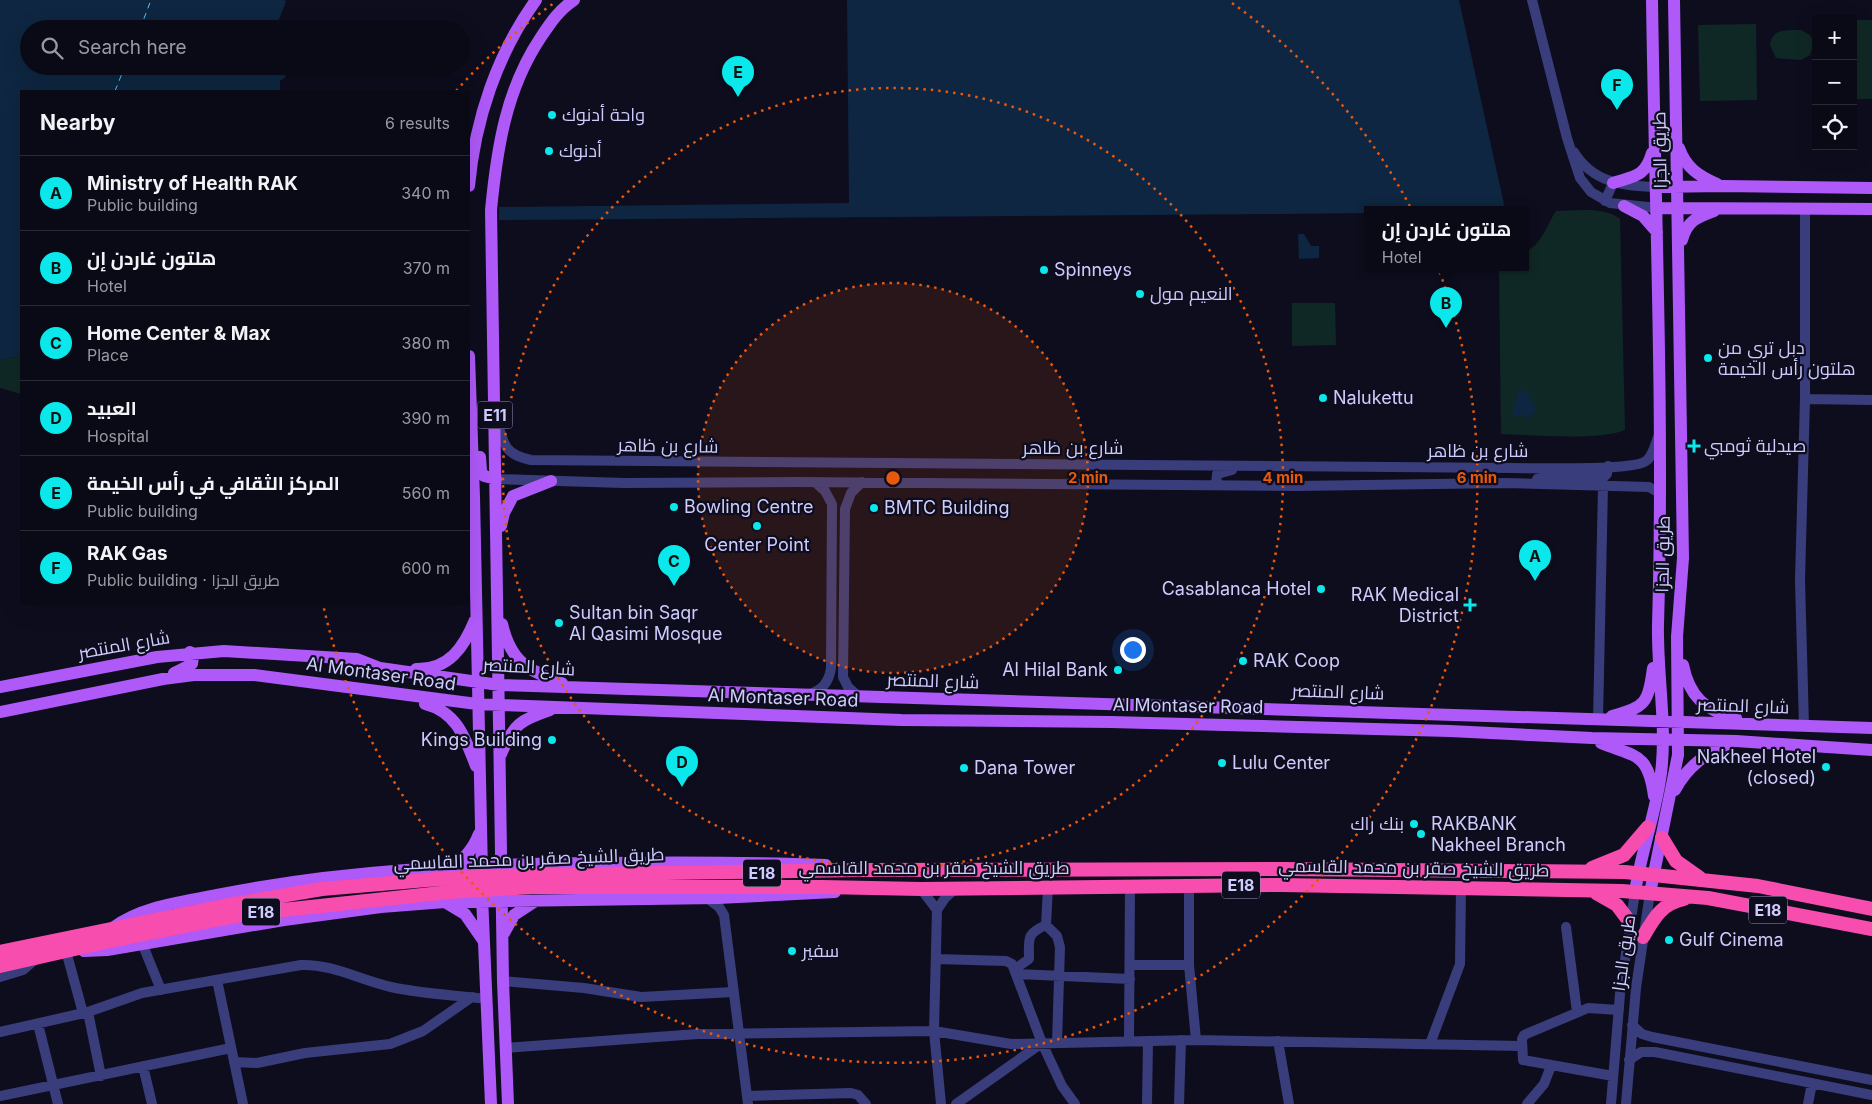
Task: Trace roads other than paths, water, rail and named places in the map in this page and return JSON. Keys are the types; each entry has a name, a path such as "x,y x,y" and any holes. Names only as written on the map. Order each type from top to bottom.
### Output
{"highway":[{"path":"1583,871 1624,855 1648,827"},
{"path":"1662,838 1676,860 1685,869 1705,881"},
{"name":"طريق الشيخ صقر بن محمد القاسمي","path":"0,966 246,914 530,875 861,870 1583,871 1654,874 1758,886 1872,909"},
{"name":"طريق الشيخ صقر بن محمد القاسمي","path":"530,875 861,889 1189,885 1591,890 1696,897 1872,929"},
{"name":"طريق الشيخ صقر بن محمد القاسمي","path":"0,952 228,905 322,889 449,885"},
{"path":"1591,890 1610,900 1629,921"},
{"path":"1643,937 1659,910 1672,902 1696,897"}],"main road":[{"path":"519,24 524,0"},
{"path":"470,179 476,137 485,105 504,53 519,24 536,0"},
{"name":"E11","path":"502,902 491,210 502,128 512,92 530,54 556,14 574,0"},
{"name":"طريق الجزا","path":"1635,892 1661,772 1658,631 1662,508 1652,0"},
{"name":"طريق الجزا","path":"1650,893 1672,796 1678,755 1677,637 1683,558 1674,0"},
{"path":"1677,141 1684,160 1694,172 1722,186"},
{"path":"1613,183 1637,176 1645,170 1654,146"},
{"path":"1656,187 1872,188"},
{"path":"1624,206 1643,216 1658,232"},
{"path":"1657,208 1872,208"},
{"path":"1679,252 1684,230 1692,219 1723,208"},
{"path":"470,350 478,382 481,471 489,479 496,479"},
{"name":"E11","path":"470,388 477,610 477,704 482,902"},
{"path":"497,550 504,514 513,496 551,481"},
{"path":"1662,508 1668,560 1672,563 1683,558"},
{"path":"380,668 425,669 445,662 464,644 477,610 470,592"},
{"path":"497,603 504,634 517,659 537,674 574,687"},
{"path":"1598,720 1630,711 1646,701 1649,696 1658,631"},
{"path":"1677,637 1686,678 1699,701 1716,713 1763,725"},
{"path":"150,681 192,664 193,657 190,652"},
{"name":"شارع المنتصر","path":"0,687 51,676 190,652 252,652 357,659 380,668 498,685 1296,708 1598,720 1872,728"},
{"path":"1659,662 1666,666 1668,682 1678,685"},
{"name":"Al Montaser Road","path":"0,712 150,681 194,675 254,674 477,704 928,720 1111,722 1440,730 1592,738 1661,739"},
{"path":"379,692 436,707 455,720 463,731 479,773"},
{"path":"500,758 509,735 517,724 527,718 558,707"},
{"path":"1592,738 1627,751 1640,760 1650,775 1655,802"},
{"name":"شارع المنتصر","path":"1661,739 1736,741 1872,750"},
{"path":"1672,796 1684,777 1700,760 1717,749 1736,741"},
{"path":"481,829 474,847 458,863 449,885 464,914 476,927 484,942"},
{"path":"501,837 513,857 530,875"},
{"path":"70,951 96,951 293,918 382,907 449,885 481,866 501,865 530,875"},
{"path":"449,885 482,902 734,898 815,894 861,889"},
{"path":"503,938 514,915 537,901"},
{"path":"482,902 491,1104"},
{"path":"502,902 508,1104"}],"street":[{"path":"1532,0 1567,138 1580,178 1591,192 1605,201 1624,206 1657,208"},
{"path":"1567,138 1577,157 1587,168 1613,183 1656,187"},
{"path":"1605,201 1613,183"},
{"path":"1804,726 1800,580 1805,399 1805,208"},
{"path":"1805,399 1872,400"},
{"name":"شارع بن ظاهر","path":"495,411 503,445 517,457 531,460 1495,468 1608,466 1639,465 1646,462 1661,430"},
{"path":"710,482 700,476 700,469 742,463"},
{"path":"1216,485 1217,474 1220,472 1268,466"},
{"path":"1527,484 1552,477 1603,478 1607,474 1608,466"},
{"path":"1437,484 1452,480 1490,479 1495,475 1495,468"},
{"name":"شارع بن ظاهر","path":"496,479 551,481 1354,486 1527,484 1649,487 1661,494"},
{"path":"808,695 821,690 827,682 831,668 832,504 824,491 814,482"},
{"path":"858,696 848,687 843,677 845,508 851,493 862,482"},
{"path":"1598,720 1603,486"},
{"path":"832,504 840,502 845,508"},
{"path":"831,668 839,673 843,672"},
{"path":"1129,1041 1130,885"},
{"path":"1189,885 1189,965 1196,1040"},
{"path":"1046,925 1048,887"},
{"path":"1430,1044 1460,964 1460,887"},
{"path":"921,889 938,910"},
{"path":"941,1104 934,1031 938,910 945,898 955,889"},
{"name":"طريق الجزا","path":"1611,1104 1629,921 1635,892"},
{"name":"طريق الجزا","path":"1626,1104 1632,1025 1650,893"},
{"path":"707,898 719,907 724,915 748,1100 792,1100 855,1094 862,1098 866,1104"},
{"path":"724,915 734,898"},
{"path":"1016,972 1029,959 1029,935 1032,930 1046,925"},
{"path":"1046,925 1058,936 1060,947 1057,1043"},
{"path":"1566,927 1577,1012"},
{"path":"142,942 161,990"},
{"path":"70,951 101,1076"},
{"path":"0,977 23,970 36,958"},
{"path":"936,959 1006,961 1016,972 1042,1043 1062,1086 1075,1104"},
{"path":"0,1032 86,1013 142,994 301,965 316,964 390,987 487,999"},
{"path":"1130,965 1189,965"},
{"path":"1016,972 1130,979"},
{"path":"217,980 243,1104"},
{"path":"503,981 584,988 641,998 733,992"},
{"path":"234,1062 257,1062 312,1052 390,1044 423,1031 472,997"},
{"path":"1613,1076 1523,1060 1522,1046 1524,1036 1577,1012 1595,1007 1619,1010"},
{"path":"38,1024 58,1104"},
{"path":"1632,1025 1642,1034 1673,1042 1872,1080"},
{"path":"506,1048 698,1034 739,1035 934,1031 1011,1044 1196,1040 1522,1046"},
{"path":"1180,1104 1181,1040"},
{"path":"1147,1104 1148,1041"},
{"path":"1278,1041 1289,1104"},
{"path":"1672,1055 1673,1042"},
{"path":"956,1104 1042,1043"},
{"path":"0,1096 231,1048"},
{"path":"1629,1060 1645,1051 1872,1095"},
{"path":"143,1066 152,1104"},
{"path":"1530,1102 1544,1084 1551,1066"},
{"path":"1808,1104 1812,1083"}],"water":[{"path":"0,0 284,0 286,2 279,20 20,20 20,75 285,75 286,77 280,81 280,90 20,90 20,356 0,360"},
{"path":"847,0 1459,0 1504,206 1364,206 1364,213 499,220 499,207 849,203"},
{"path":"1298,234 1304,234 1311,246 1319,246 1319,258 1299,259"},
{"path":"1517,390 1526,391 1537,409 1529,419 1521,414 1514,418 1512,410 1517,399"}],"place":[{"name":"المركز الثقافي في رأس الخيمة","path":"738,97"},
{"name":"RAK Gas","path":"1617,110"},
{"name":"واحة أدنوك","path":"552,115"},
{"name":"أدنوك","path":"549,151"},
{"name":"Spinneys","path":"1044,270"},
{"name":"النعيم مول","path":"1140,294"},
{"name":"هلتون غاردن إن","path":"1446,328"},
{"name":"دبل تري من هلتون رأس الخيمة","path":"1708,358"},
{"name":"Nalukettu","path":"1323,398"},
{"name":"صيدلية ثومبي","path":"1694,446"},
{"name":"Bowling Centre","path":"674,507"},
{"name":"BMTC Building","path":"874,508"},
{"name":"Center Point","path":"757,526"},
{"name":"Ministry of Health RAK","path":"1535,581"},
{"name":"Home Center & Max","path":"674,586"},
{"name":"Casablanca Hotel","path":"1321,589"},
{"name":"RAK Medical District","path":"1470,605"},
{"name":"Sultan bin Saqr Al Qasimi Mosque","path":"559,623"},
{"name":"RAK Coop","path":"1243,661"},
{"name":"Al Hilal Bank","path":"1118,670"},
{"name":"Kings Building","path":"552,740"},
{"name":"Lulu Center","path":"1222,763"},
{"name":"Nakheel Hotel (closed)","path":"1826,767"},
{"name":"Dana Tower","path":"964,768"},
{"name":"العبيد","path":"682,787"},
{"name":"بنك راك","path":"1414,824"},
{"name":"RAKBANK Nakheel Branch","path":"1421,834"},
{"name":"Gulf Cinema","path":"1669,940"},
{"name":"سفير","path":"792,951"}]}
